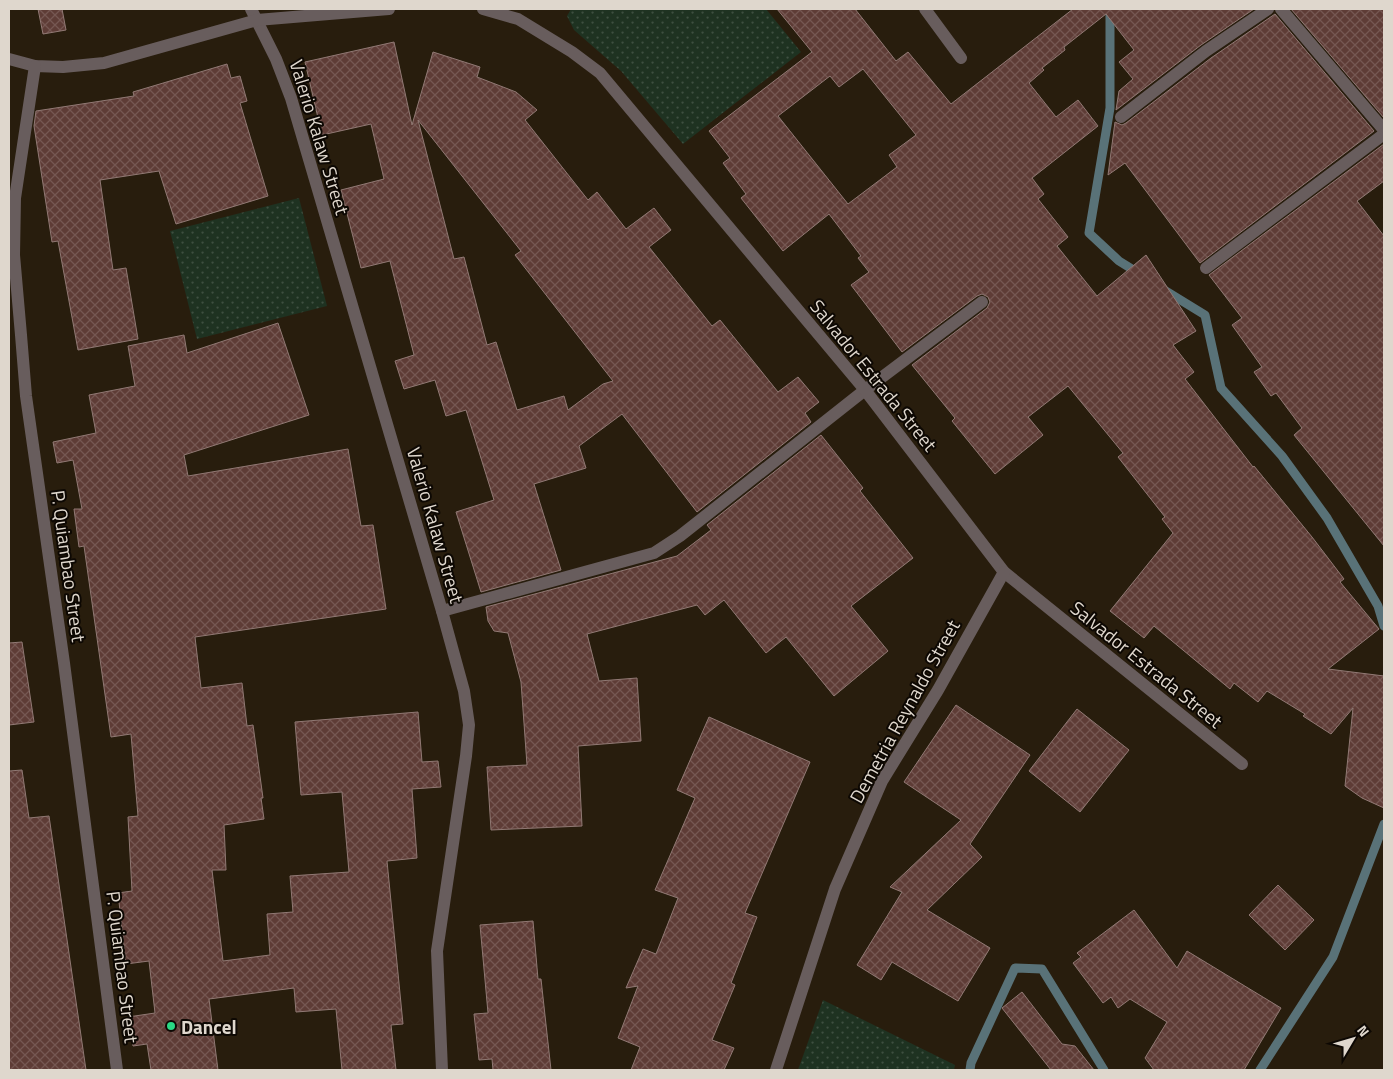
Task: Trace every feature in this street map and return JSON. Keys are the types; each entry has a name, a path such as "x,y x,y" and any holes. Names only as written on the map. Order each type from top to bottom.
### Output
{"street":[{"path":"9,59 35,66 104,63 254,14 389,9"},
{"name":"Salvador Estrada Street","path":"483,9 521,14 600,73 865,390 1004,572 1242,764"},
{"path":"925,9 961,58"},
{"path":"1121,117 1206,51 1268,9"},
{"path":"1281,9 1384,130"},
{"name":"Valerio Kalaw Street","path":"254,14 276,59 290,98 464,691 468,725 466,756 437,951 442,1070"},
{"name":"P. Quiambao Street","path":"35,66 15,198 14,255 26,396 64,663 117,1070"},
{"path":"1206,268 1384,134"},
{"path":"442,611 654,553 680,536 865,390 982,302"},
{"name":"Demetria Reynaldo Street","path":"776,1070 835,890 882,781 938,690 1004,572"}],"green space":[{"path":"571,9 766,9 801,52 683,144 621,71 574,30 567,16"},
{"path":"299,198 327,306 197,339 170,231"},
{"path":"823,1000 955,1065 954,1070 798,1070"}],"building":[{"path":"38,9 62,9 66,30 43,34"},
{"path":"777,9 855,9 896,61 908,52 951,104 1073,9 1254,9 1201,45 1116,110 1119,91 1133,79 1119,62 1134,50 1106,14 1064,47 1065,50 1042,68 1044,70 1029,83 1056,117 1078,100 1098,126 1032,178 1044,194 1038,199 1068,237 1057,246 1097,296 1146,255 1196,331 1173,345 1194,372 1185,379 1253,467 1312,537 1344,579 1340,582 1379,629 1328,669 1384,676 1384,808 1362,798 1345,786 1353,708 1331,734 1303,716 1305,714 1267,691 1258,702 1234,683 1230,689 1154,626 1144,638 1110,611 1173,533 1162,519 1165,517 1118,457 1123,453 1068,386 1028,417 1043,435 995,474 952,421 955,418 912,365 987,308 990,302 988,297 982,294 977,296 902,352 851,285 869,272 858,258 861,256 829,214 783,251 741,198 746,194 723,163 730,158 709,131 812,52","holes":["863,69 916,135 889,155 897,167 848,204 778,116 830,76 839,87"]},
{"path":"1291,9 1384,9 1384,118"},
{"path":"1275,14 1374,131 1200,263 1125,163 1108,175 1115,122 1122,125 1126,123 1211,58"},
{"path":"394,42 412,125 433,52 480,67 477,77 516,92 537,110 525,120 588,200 597,192 626,229 654,208 671,230 649,247 712,326 720,320 778,392 798,377 819,402 805,413 811,422 697,512 622,414 579,446 586,468 534,484 561,570 481,592 456,512 494,500 466,410 446,416 435,380 404,389 395,361 414,355 390,261 361,268 341,190 384,179 371,124 322,135 305,62","holes":["418,120 521,251 515,255 613,381 603,384 568,410 564,396 517,410 496,342 487,345 464,257 454,259"]},
{"path":"227,64 231,78 240,76 247,101 240,103 268,196 176,224 159,171 100,180 113,270 126,268 138,339 78,350 58,241 52,242 34,126 36,111 134,96 133,92"},
{"path":"1384,144 1384,181 1357,201 1384,236 1384,546 1294,435 1302,428 1276,393 1271,396 1254,372 1262,367 1232,325 1242,318 1209,275"},
{"path":"278,323 309,415 184,455 188,476 348,449 361,526 373,525 386,609 195,637 201,688 242,683 247,726 253,725 263,798 261,798 264,819 224,825 226,870 212,870 223,961 270,955 267,914 293,912 290,876 349,872 342,792 301,795 295,722 418,712 422,762 438,761 441,787 412,789 417,858 387,861 403,1024 391,1025 396,1070 342,1070 336,1009 296,1012 294,988 209,999 218,1070 151,1070 147,1044 133,1046 128,1017 155,1013 149,961 126,964 118,893 132,891 128,817 138,816 131,734 111,737 84,546 79,547 74,509 82,509 73,460 57,463 53,442 96,433 89,395 135,386 128,346 184,335 187,353"},
{"path":"821,435 863,488 860,491 913,558 851,606 888,651 834,696 786,637 766,653 724,600 705,615 697,605 587,634 599,681 637,678 641,741 578,746 582,826 491,830 487,767 527,765 521,682 508,633 494,631 488,621 486,607 677,556 711,530 707,525"},
{"path":"22,642 34,722 9,725 9,643"},
{"path":"956,705 1030,755 970,844 982,857 927,910 990,948 958,1001 892,962 881,980 857,965 902,892 890,887 961,820 904,782"},
{"path":"1077,709 1129,750 1080,812 1029,771"},
{"path":"709,717 810,762 745,913 757,917 731,983 735,985 712,1040 734,1048 724,1070 631,1070 640,1047 618,1038 638,986 626,988 643,949 656,954 678,898 655,890 695,798 677,790"},
{"path":"22,770 29,818 49,816 86,1070 9,1070 9,771"},
{"path":"1278,885 1314,920 1285,950 1249,915"},
{"path":"1134,910 1177,968 1187,951 1281,1008 1244,1070 1154,1070 1145,1058 1167,1022 1130,999 1118,1008 1111,997 1103,1003 1073,963 1081,957 1077,953"},
{"path":"533,921 538,979 541,979 551,1070 493,1070 492,1059 479,1060 474,1014 488,1013 480,925"},
{"path":"1022,992 1062,1044 1075,1046 1094,1070 1051,1070 1002,1008"}],"waterway":[{"path":"1110,9 1110,108 1089,233 1119,261 1140,274"},
{"path":"1161,288 1205,315 1221,388 1282,456 1327,518 1378,606 1384,626"},
{"path":"1260,1070 1333,957 1384,824"},
{"path":"970,1070 971,1063 1015,968 1042,969 1104,1070"}],"place":[{"name":"Dancel","path":"171,1026"}]}
